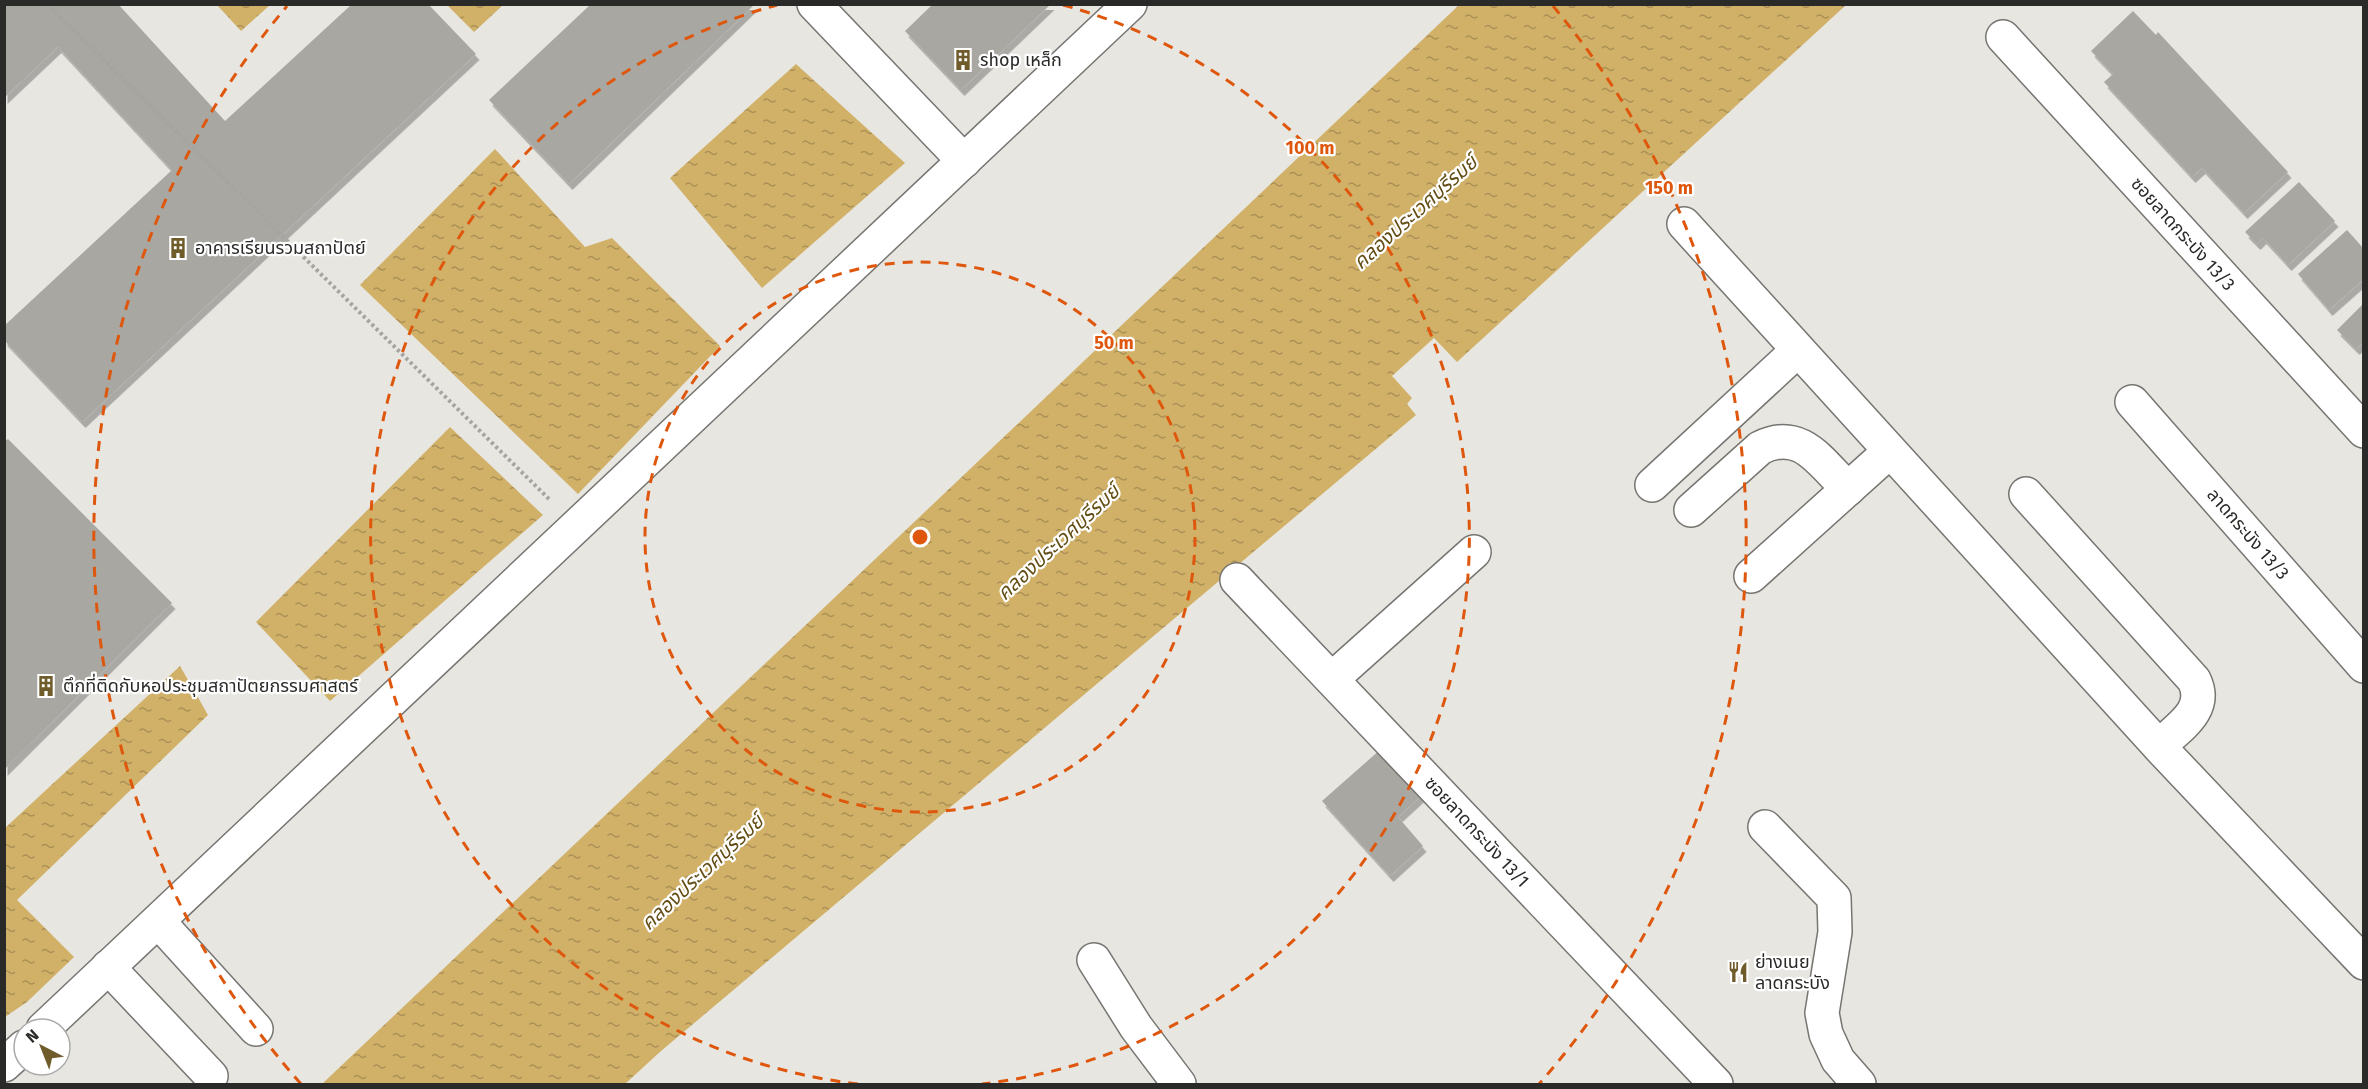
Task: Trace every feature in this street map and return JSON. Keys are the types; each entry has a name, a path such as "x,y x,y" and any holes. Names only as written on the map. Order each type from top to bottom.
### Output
{"street":[{"path":"814,4 964,161"},
{"path":"56,1017 1130,4"},
{"name":"ซอยลาดกระบัง 13/3","path":"2003,37 2364,431"},
{"path":"1684,224 2159,746 2364,963"},
{"path":"1652,485 1798,350"},
{"name":"ลาดกระบัง 13/3","path":"2132,402 2364,666"},
{"path":"1691,510 1760,448 1773,441 1785,440 1801,444 1848,489"},
{"path":"1751,576 1890,451"},
{"path":"2026,494 2194,680 2200,692 2199,703 2159,746"},
{"path":"1332,679 1474,552"},
{"name":"ซอยลาดกระบัง 13/1","path":"1237,580 1716,1084"},
{"path":"1765,826 1834,898 1835,932 1822,1013 1826,1034 1838,1060 1859,1084"},
{"path":"158,921 256,1029"},
{"path":"1094,960 1136,1027 1179,1084"},
{"path":"108,967 211,1076"}],"path":[{"path":"48,4 576,526"}],"water":[{"path":"217,5 270,5 241,31"},
{"path":"447,5 503,5 474,32"},
{"name":"คลองประเวศบุรีรมย์","path":"1459,5 1846,5 1457,362 1434,338 1392,376 1412,398 1407,404 1416,415 661,1051 625,1084 322,1084"},
{"path":"796,64 905,163 762,288 670,178"},
{"path":"495,149 585,247 612,238 720,346 578,494 360,285"},
{"path":"450,427 543,515 330,701 256,622"},
{"path":"180,666 208,715 17,900 74,957 27,1002 5,1017 5,828"}],"building":[{"name":"อาคารเรียนรวมสถาปัตย์","path":"4,4 118,4 225,121 351,5 429,5 476,54 82,422 4,340 4,326 172,170 58,47 4,98"},
{"path":"591,4 755,4 569,184 489,100"},
{"name":"shop เหล็ก","path":"933,4 1051,4 961,90 905,31"},
{"path":"2133,11 2156,35 2158,32 2288,172 2244,213 2202,168 2192,177 2104,82 2113,74 2091,51"},
{"path":"2299,182 2335,221 2288,265 2263,238 2257,244 2245,232"},
{"path":"2347,230 2364,249 2364,279 2329,310 2298,274"},
{"path":"2364,303 2364,342 2356,349 2337,330"},
{"name":"ตึกที่ติดกับหอประชุมสถาปัตยกรรมศาสตร์","path":"8,439 172,603 4,770 4,442"},
{"path":"1381,749 1422,795 1398,817 1423,846 1390,876 1322,801"}],"place":[{"name":"shop เหล็ก","path":"963,60"},
{"name":"อาคารเรียนรวมสถาปัตย์","path":"178,248"},
{"name":"ตึกที่ติดกับหอประชุมสถาปัตยกรรมศาสตร์","path":"46,686"},
{"name":"ย่างเนย ลาดกระบัง","path":"1738,972"}]}
